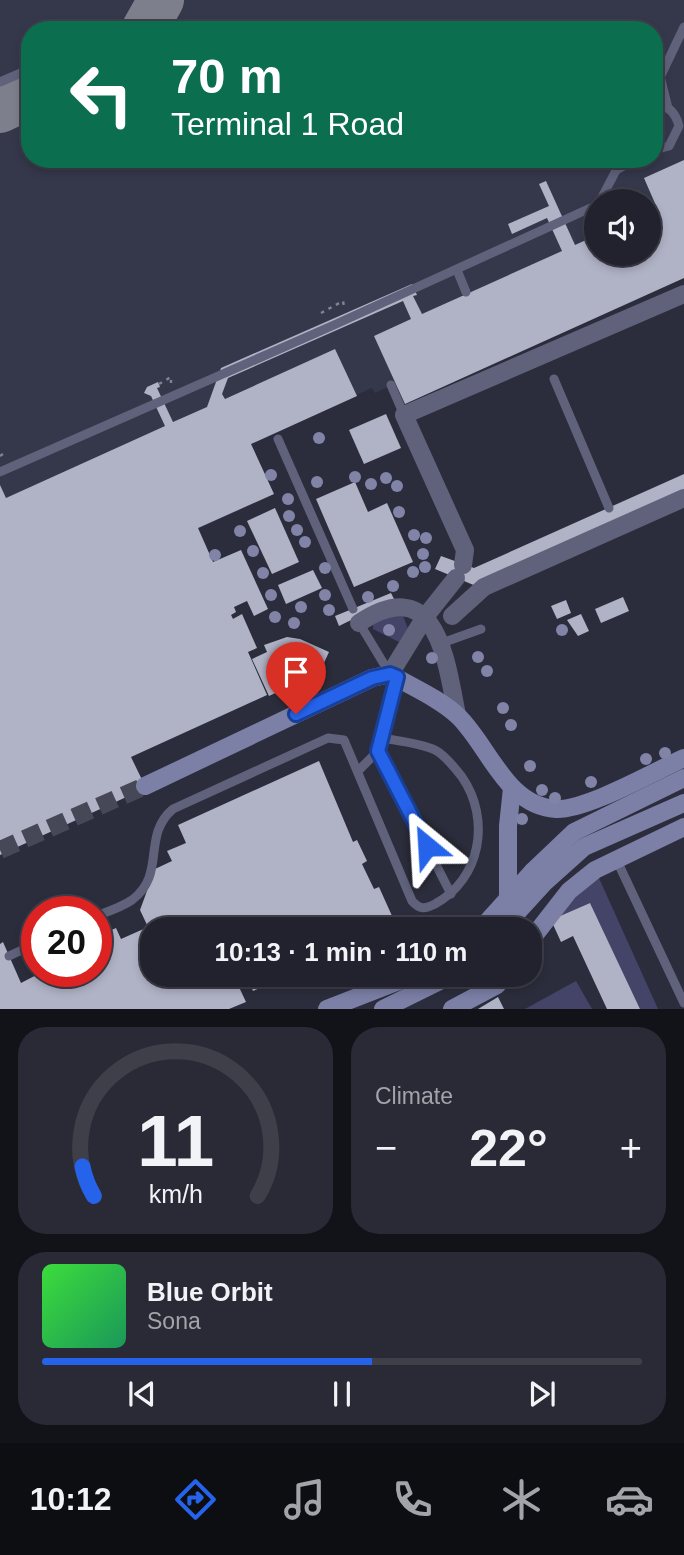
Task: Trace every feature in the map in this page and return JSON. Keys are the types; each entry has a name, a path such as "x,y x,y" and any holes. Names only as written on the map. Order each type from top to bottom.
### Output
{"street":[{"path":"393,676 425,617 460,571 464,550 404,415 684,294"},
{"path":"452,615 484,587 618,525 684,498"},
{"path":"356,617 391,606 406,607 425,617 439,637 457,716"},
{"path":"145,786 372,678 393,676 457,716 512,788 536,804 557,809 592,801 684,758"},
{"path":"501,917 533,871 574,832 684,778"},
{"path":"495,917 512,788"},
{"path":"505,917 584,846 684,803"},
{"path":"542,926 569,891 595,870 684,827"},
{"path":"327,1009 383,987"},
{"path":"383,1009 428,987"},
{"path":"452,1009 486,987"}],"lane":[{"path":"663,74 684,27"},
{"path":"0,82 21,73"},
{"path":"663,87 668,108 677,119 681,134 669,146 663,148"},
{"path":"663,107 668,108"},
{"path":"606,189 618,169"},
{"path":"0,472 457,270 584,210"},
{"path":"457,270 466,292"},
{"path":"554,379 609,508"},
{"path":"391,386 404,415"},
{"path":"278,439 356,617 393,676 378,751 358,771"},
{"path":"439,637 452,615"},
{"path":"439,637 481,629"},
{"path":"112,909 131,901 148,883 154,865 156,830 161,819 173,809 327,738 344,740 412,901 418,907 426,908 451,894 471,867 477,846 475,804 468,786 456,769 436,751 382,738"},
{"path":"378,751 451,894"},
{"path":"621,856 619,865 684,1003"},
{"path":"9,956 21,950"}],"path":[{"path":"321,313 343,301 345,307 330,314"},
{"path":"159,384 170,377 172,382 164,386"}],"shaded area":[{"path":"0,0 684,0 684,278 405,404 395,384 375,393 372,388 251,444 274,494 198,529 236,612 231,615 233,618 242,614 257,648 248,652 267,695 0,816"},
{"path":"402,613 408,629 399,642 373,629 373,621"},
{"path":"598,876 658,1009 640,1009 590,903 551,920"},
{"path":"576,981 592,1009 525,1009"}],"building":[{"path":"684,160 684,278 405,404 374,336 411,319 403,301 228,378 222,394 225,399 335,349 357,396 251,444 274,494 198,528 213,562 241,550 268,609 254,616 247,601 234,607 236,612 231,615 233,619 242,614 257,648 248,652 267,695 131,757 146,788 0,855 0,485 6,498 165,426 151,396 144,393 147,387 158,382 160,387 157,388 173,422 207,407 221,368 412,284 417,295 413,296 422,314 562,251 547,218 512,234 508,224 549,206 539,184 546,181 575,245 584,241 584,266 661,266 661,189 649,189 644,178"},
{"path":"386,414 401,448 364,464 349,430"},
{"path":"684,474 684,493 476,586 435,569 441,556 474,568"},
{"path":"355,482 368,512 387,503 413,562 354,587 316,499"},
{"path":"275,508 299,562 272,574 247,521"},
{"path":"313,570 322,588 286,604 278,585"},
{"path":"391,593 394,599 339,626 335,616"},
{"path":"623,597 629,611 601,623 595,609"},
{"path":"566,600 571,613 557,619 551,606"},
{"path":"581,614 589,631 578,636 567,620"},
{"path":"287,637 300,639 329,652 323,665 305,657 314,675 269,696 252,659 267,652 264,645"},
{"path":"319,761 353,842 357,840 367,861 362,864 374,889 379,887 392,917 143,917 140,910 155,869 172,861 167,851 186,843 178,825"},
{"path":"590,903 640,1009 607,1009 573,936 561,942 551,920"},
{"path":"116,928 121,939 140,931 140,987 239,987 246,1002 229,1009 0,1009 0,944 3,942 21,987 112,987 112,930"},
{"path":"498,997 504,1009 478,1009"}],"taxiway":[{"path":"149,21 161,0"},
{"path":"0,110 21,100"}],"tunnel":[{"path":"0,850 145,786"}],"route":[{"path":"296,714 372,678 390,674 397,677 378,751 427,846"}]}
